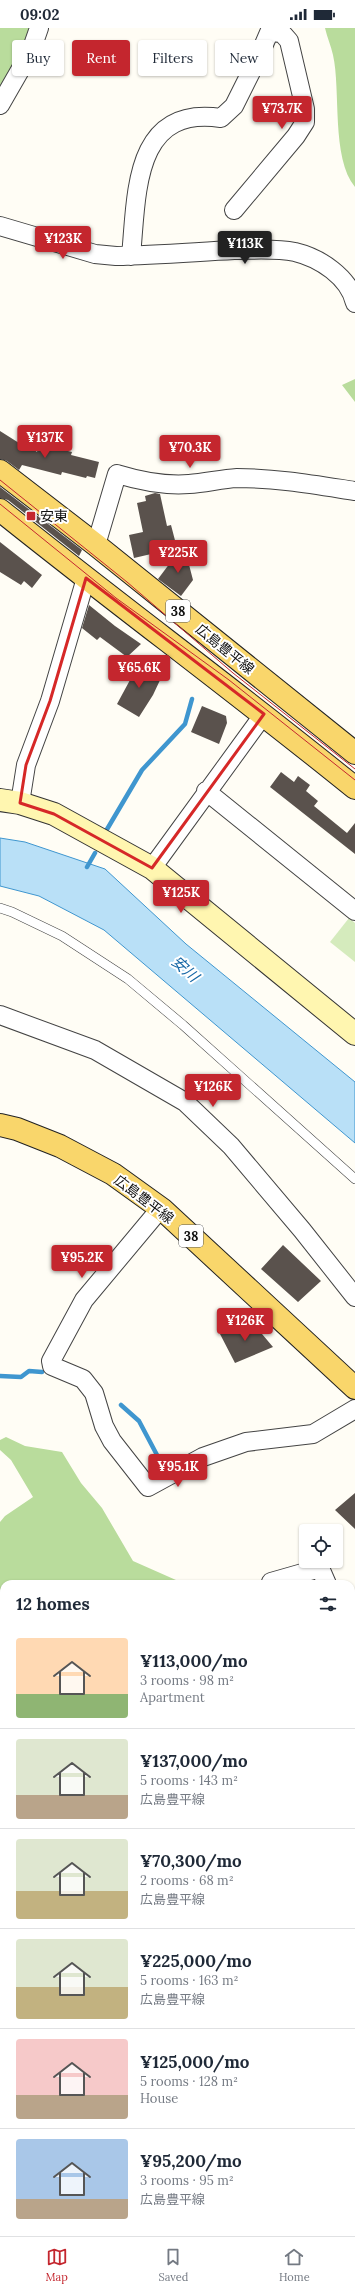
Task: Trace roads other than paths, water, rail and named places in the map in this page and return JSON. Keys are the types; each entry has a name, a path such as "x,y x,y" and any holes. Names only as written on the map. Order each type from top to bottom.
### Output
{"main road":[{"name":"広島豊平線","path":"0,471 96,545 355,753"},
{"name":"広島豊平線","path":"0,510 86,578 264,714 355,788"},
{"name":"広島豊平線","path":"0,1125 17,1129 60,1146 113,1174 160,1209 355,1388"}],"street":[{"path":"0,105 31,51 38,28"},
{"path":"131,256 139,180 149,148 168,126 179,121 207,116 221,118 226,114 234,106 271,30 282,32 289,41 305,109 305,122 296,136 234,210"},
{"path":"0,226 95,254 131,256 269,249 295,252 318,261 334,272 347,286 355,303"},
{"path":"96,545 117,474 150,483 187,484 235,478 298,482 355,491"},
{"path":"86,578 50,701 26,765 10,802 54,814 152,868 355,1034"},
{"path":"152,868 206,791 264,714"},
{"path":"206,791 355,912"},
{"path":"1,1018 95,1050 185,1102 235,1152 302,1230 355,1297"},
{"path":"160,1209 84,1300 50,1361 52,1366 83,1379 94,1393 104,1426 112,1441 148,1487 203,1457 246,1442 313,1434 355,1409"},
{"path":"280,1580 321,1571"}],"lane":[{"path":"0,908 12,912 62,936 128,979 183,1025 355,1179"}],"water":[{"name":"安川","path":"0,838 25,842 105,869 186,944 355,1082 355,1143 104,930 39,896 0,886"}],"waterway":[{"path":"106,831 142,770 185,724 192,699"},
{"path":"87,867 95,853"},
{"path":"0,1376 21,1377 29,1371 42,1372"},
{"path":"121,1405 139,1421 166,1472"}],"tram line":[{"path":"0,480 127,582 233,673 355,769"},
{"path":"0,504 116,598 229,680 355,780"}],"place":[{"name":"安東","path":"31,516"}]}
